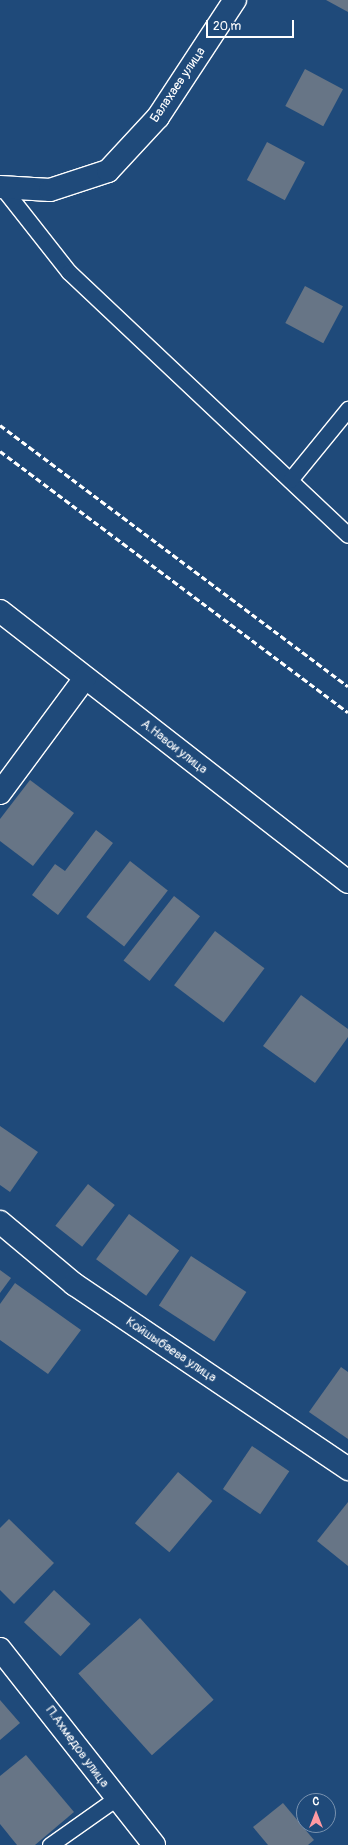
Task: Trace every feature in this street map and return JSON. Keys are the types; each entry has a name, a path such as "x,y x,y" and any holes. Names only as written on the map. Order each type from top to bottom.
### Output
{"street":[{"name":"Балахаев улица","path":"1,187 50,190 108,171 158,117 235,0"},
{"name":"А.Навои улица","path":"0,611 348,882"},
{"path":"0,793 85,678"},
{"name":"Койшыбаева улица","path":"0,1222 74,1284 348,1469"},
{"name":"П.Ахмедов улица","path":"0,1649 30,1683 115,1799 154,1845"}],"lane":[{"path":"1,187 69,272 348,535"},
{"path":"290,480 348,409"},
{"path":"50,1845 115,1799"}],"building":[{"path":"326,0 348,0 348,12"},
{"path":"305,69 343,89 323,126 285,106"},
{"path":"267,142 305,162 285,200 247,180"},
{"path":"305,286 343,306 323,343 285,323"},
{"path":"30,780 74,813 33,866 0,841 0,819"},
{"path":"96,830 113,843 58,915 32,895 55,864 65,871"},
{"path":"130,861 168,891 124,947 86,917"},
{"path":"174,896 200,916 150,981 124,961"},
{"path":"215,931 265,968 224,1023 174,985"},
{"path":"301,995 348,1029 348,1037 315,1083 263,1046"},
{"path":"0,1126 38,1152 10,1192 0,1185"},
{"path":"88,1184 115,1205 82,1247 55,1226"},
{"path":"129,1214 179,1250 146,1296 96,1259"},
{"path":"191,1256 246,1292 214,1341 159,1305"},
{"path":"0,1270 11,1278 0,1293"},
{"path":"15,1283 81,1330 48,1374 0,1340 0,1304"},
{"path":"341,1367 348,1372 348,1439 309,1412"},
{"path":"252,1446 289,1471 260,1514 223,1489"},
{"path":"178,1472 212,1501 169,1552 135,1523"},
{"path":"348,1502 348,1566 317,1541"},
{"path":"9,1519 54,1563 14,1604 0,1590 0,1528"},
{"path":"54,1590 91,1624 61,1656 24,1622"},
{"path":"140,1618 214,1700 152,1755 78,1674"},
{"path":"0,1700 20,1723 0,1740"},
{"path":"26,1755 74,1812 35,1845 17,1845 0,1824 0,1776"},
{"path":"283,1803 296,1819 296,1833 308,1833 314,1840 308,1845 268,1845 253,1827"}],"railway":[{"path":"0,425 348,686"},
{"path":"0,451 348,712"}]}
